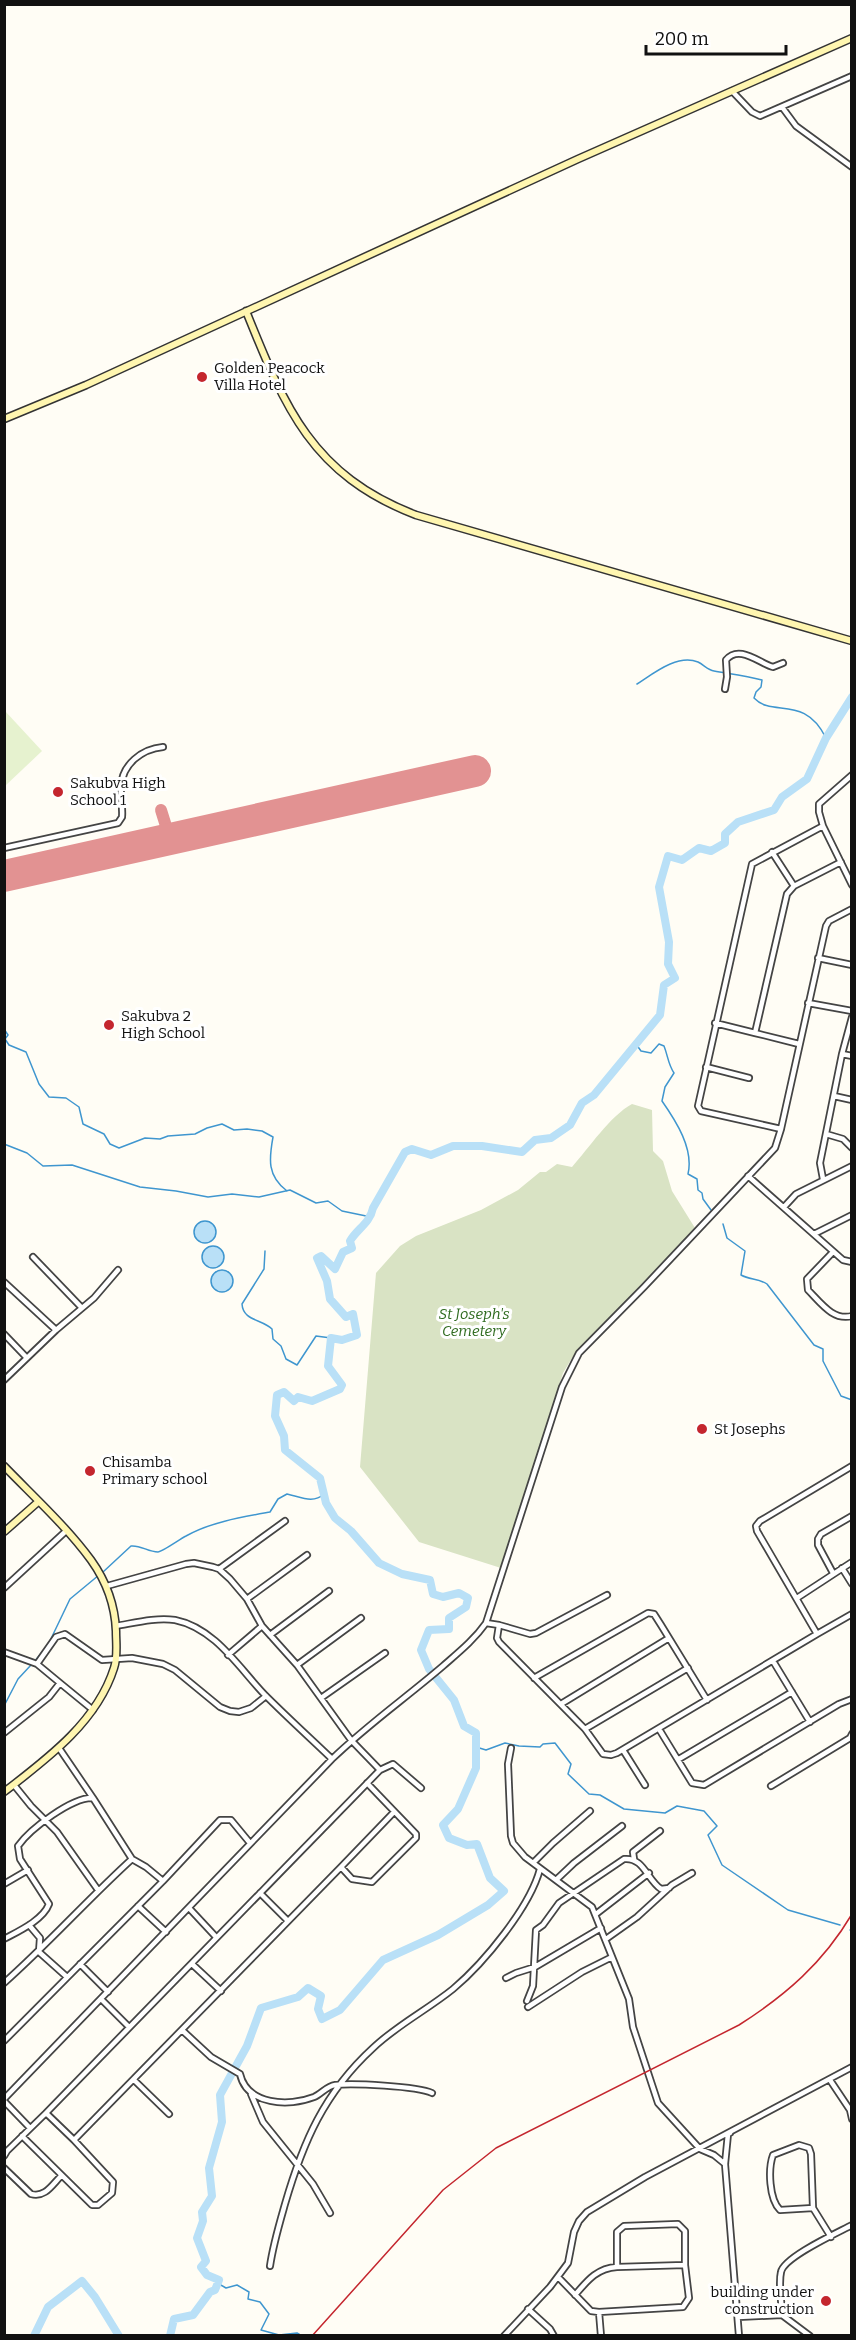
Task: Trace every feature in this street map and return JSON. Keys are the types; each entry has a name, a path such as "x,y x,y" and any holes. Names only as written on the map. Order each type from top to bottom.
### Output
{"street":[{"path":"4,419 86,385 852,38"},
{"path":"732,92 757,116 765,115 852,76"},
{"path":"782,107 796,126 852,167"},
{"path":"246,311 271,373 302,428 329,464 376,498 416,515 850,641"},
{"path":"725,689 726,660 729,656 738,653 773,667 783,663"},
{"path":"4,848 118,823 122,817 121,784 125,772 136,757 151,748 163,747"},
{"path":"852,775 819,804 823,826 852,885"},
{"path":"782,1129 699,1110 698,1106 752,864 823,826"},
{"path":"772,852 794,886"},
{"path":"755,1033 787,894 794,886 841,862"},
{"path":"30,2128 4,2100 351,1740 430,1678 476,1637 486,1623 571,1366 579,1353 775,1148 782,1129 827,923 852,909"},
{"path":"818,958 852,965"},
{"path":"808,1003 852,1011"},
{"path":"824,1179 820,1163 852,1017"},
{"path":"715,1023 799,1044"},
{"path":"843,1054 852,1056"},
{"path":"706,1067 749,1078"},
{"path":"834,1096 852,1100"},
{"path":"826,1134 843,1139 852,1148"},
{"path":"784,1207 796,1194 852,1166"},
{"path":"748,1176 833,1252 843,1260 852,1262"},
{"path":"814,1234 852,1215"},
{"path":"833,1252 807,1279 806,1285 808,1290 836,1317 852,1316"},
{"path":"33,1257 82,1308"},
{"path":"4,1380 56,1330 94,1298 118,1270"},
{"path":"4,1282 56,1330"},
{"path":"4,1334 27,1358"},
{"path":"817,1635 756,1526 760,1521 852,1466"},
{"path":"4,1792 59,1748 93,1710 115,1667 116,1658 114,1608 107,1586 96,1568 66,1531 6,1470"},
{"path":"4,1532 38,1502"},
{"path":"833,1573 818,1545 818,1539 821,1534 852,1516"},
{"path":"219,1569 285,1521"},
{"path":"4,1588 66,1531"},
{"path":"247,1599 307,1555"},
{"path":"797,1598 852,1562"},
{"path":"107,1586 186,1564 194,1563 219,1569 247,1599 262,1626 297,1665 351,1740 380,1770"},
{"path":"842,1568 852,1584"},
{"path":"270,1635 329,1591"},
{"path":"486,1623 531,1634 536,1633 608,1595"},
{"path":"534,1678 648,1613 654,1614 707,1700"},
{"path":"499,1626 497,1638 499,1642 585,1729 603,1754 611,1755 852,1614"},
{"path":"297,1665 361,1618"},
{"path":"116,1626 174,1620 202,1631 216,1641 266,1696 332,1759"},
{"path":"228,1655 262,1626"},
{"path":"33,1663 56,1637 62,1634 69,1635 102,1660 132,1658 163,1664 175,1670 219,1707 230,1711 239,1712 251,1708 266,1696"},
{"path":"561,1704 669,1638"},
{"path":"4,1652 33,1663 93,1710"},
{"path":"321,1698 385,1653"},
{"path":"773,1661 810,1722"},
{"path":"585,1729 688,1668"},
{"path":"4,1733 49,1697 60,1683"},
{"path":"679,1759 792,1692"},
{"path":"659,1729 692,1783 704,1785 852,1699"},
{"path":"771,1786 852,1734"},
{"path":"59,1748 132,1859 163,1881"},
{"path":"510,1748 508,1764 511,1836 517,1848 540,1869 592,1907 628,1999 633,2027 658,2103 700,2149 714,2155 725,2164"},
{"path":"623,1750 645,1785"},
{"path":"5,2152 46,2113 380,1770 393,1764 421,1788"},
{"path":"341,1867 352,1879 372,1882 415,1839 416,1834 367,1783"},
{"path":"14,1785 57,1832 98,1890"},
{"path":"4,1939 29,1925 47,1909 49,1904 20,1860 18,1846 67,1806 83,1799 93,1798"},
{"path":"533,1863 590,1811"},
{"path":"74,2140 183,2031 394,1812"},
{"path":"4,2041 163,1881 220,1820 231,1821 250,1843"},
{"path":"556,1880 573,1863 622,1826"},
{"path":"612,1957 527,2004 533,1986 536,1930 543,1925 559,1903 624,1859 660,1831"},
{"path":"633,1852 634,1859 649,1873 661,1892"},
{"path":"4,1983 39,1952 98,1890 132,1859"},
{"path":"624,1859 634,1859"},
{"path":"270,2266 273,2247 297,2164 314,2125 340,2085 371,2050 388,2035 454,1988 480,1961 501,1938 530,1897 540,1869"},
{"path":"4,1884 28,1870"},
{"path":"596,1914 649,1873"},
{"path":"606,1939 637,1917 661,1892 692,1873"},
{"path":"260,1893 288,1921"},
{"path":"138,1906 166,1932"},
{"path":"189,1908 216,1937"},
{"path":"29,1925 40,1938 39,1952"},
{"path":"506,1978 535,1967 601,1928"},
{"path":"39,1952 67,1977"},
{"path":"80,1964 108,1992"},
{"path":"192,1964 221,1991"},
{"path":"101,1999 129,2027"},
{"path":"183,2031 211,2057 240,2074 243,2084 253,2096 263,2122 313,2184 330,2213"},
{"path":"504,2336 568,2263 574,2232 579,2221 587,2212 645,2177 852,2067"},
{"path":"134,2080 169,2114"},
{"path":"831,2080 850,2110 852,2119"},
{"path":"249,2092 259,2098 290,2102 316,2096 331,2086 340,2085 411,2087 432,2093"},
{"path":"22,2136 94,2206 98,2205 114,2189 113,2182 46,2113"},
{"path":"728,2134 725,2164 739,2336"},
{"path":"813,2208 780,2210 774,2204 771,2163 773,2155 799,2145 809,2148 813,2208 831,2237"},
{"path":"4,2168 31,2194 36,2195 47,2190 61,2176"},
{"path":"558,2277 591,2311 683,2307 689,2298 685,2265 685,2231 678,2224 624,2226 619,2229 616,2267"},
{"path":"782,2315 781,2273 783,2266 792,2258 852,2225"},
{"path":"575,2295 597,2273 607,2268 685,2265"},
{"path":"528,2309 550,2329 554,2336"},
{"path":"599,2312 601,2336"},
{"path":"738,2317 782,2315 810,2336"}],"green space":[{"path":"4,712 42,751 5,786"},
{"name":"St Joseph's Cemetery","path":"632,1104 652,1110 653,1151 663,1161 672,1191 695,1228 572,1358 563,1373 501,1568 419,1542 360,1467 376,1273 400,1246 416,1236 481,1210 518,1190 540,1172 546,1172 557,1164 572,1167 608,1124"}],"water":[{"path":"205,1221 215,1228 216,1232 209,1242 205,1243 195,1236 194,1232 201,1222"},
{"path":"213,1246 223,1253 224,1257 217,1267 213,1268 203,1261 202,1257 209,1247"},
{"path":"222,1270 232,1277 233,1281 226,1291 222,1292 212,1285 211,1281 218,1271"}],"waterway":[{"path":"637,684 666,666 690,660 712,670 762,680 761,687 754,698 762,704 799,711 817,724 826,738"},
{"path":"170,2336 174,2319 193,2315 210,2292 215,2290 219,2280 207,2275 201,2267 206,2261 197,2238 203,2221 202,2212 212,2196 209,2168 222,2122 220,2095 247,2046 261,2008 298,1997 308,1988 321,1996 318,2009 322,2019 340,2010 383,1960 438,1935 488,1905 504,1891 490,1878 477,1844 467,1845 449,1838 443,1825 458,1809 476,1768 476,1733 464,1726 454,1700 429,1669 421,1650 429,1630 449,1629 449,1618 466,1607 468,1598 459,1593 443,1597 433,1594 430,1580 402,1574 379,1563 351,1531 335,1518 326,1503 320,1478 285,1450 284,1436 275,1416 277,1395 284,1392 294,1401 298,1397 312,1401 340,1389 342,1385 328,1366 331,1338 342,1340 357,1335 353,1314 346,1317 330,1299 327,1281 317,1258 321,1256 335,1269 343,1252 352,1248 350,1241 369,1218 405,1152 412,1149 431,1155 453,1146 482,1146 522,1152 535,1140 551,1138 570,1125 582,1103 594,1095 660,1015 664,985 675,978 668,964 669,942 659,887 668,856 682,860 699,848 711,851 725,843 725,834 738,822 774,810 782,797 807,779 826,738 852,697"},
{"path":"4,1029 8,1035 5,1039 9,1045 26,1052 39,1084 49,1097 66,1098 79,1107 83,1124 104,1134 110,1144 119,1148 145,1138 160,1139 168,1136 195,1134 222,1124 234,1130 262,1131 273,1137 271,1167 276,1179 287,1191"},
{"path":"636,1044 641,1051 651,1053 659,1044 664,1046 674,1073 665,1087 662,1101 678,1126 686,1145 688,1174 697,1179 698,1190 711,1210"},
{"path":"4,1144 27,1153 43,1166 72,1165 140,1187 208,1197 232,1194 259,1197 290,1190 316,1203 328,1201 342,1211 371,1217"},
{"path":"723,1224 727,1238 745,1251 741,1275 767,1284 814,1345 823,1349 823,1361 841,1396 852,1400"},
{"path":"265,1251 264,1269 242,1304 246,1314 272,1329 273,1339 281,1346 286,1359 297,1365 316,1336 331,1338"},
{"path":"103,1572 131,1546 158,1552 206,1527 270,1512 278,1499 287,1494 311,1499 324,1494"},
{"path":"48,1645 70,1599 99,1575"},
{"path":"35,1661 43,1651"},
{"path":"4,1706 18,1679 31,1665"},
{"path":"476,1747 486,1750 505,1743 540,1747 543,1744 555,1743 571,1764 568,1774 589,1794 600,1795 624,1809 665,1813 677,1806 704,1811 717,1826 708,1835 722,1865 788,1910 840,1925"},
{"path":"34,2336 48,2307 82,2281 95,2297 119,2336"},
{"path":"219,2284 226,2288 237,2285 249,2292 248,2299 260,2302 269,2314 261,2330 279,2335 297,2333 302,2336"}],"taxiway":[{"path":"161,810 170,839"}],"runway":[{"path":"4,876 475,771"}],"railway":[{"path":"312,2336 443,2190 496,2148 739,2025 788,1990 802,1977 829,1948 852,1914"}],"place":[{"name":"Golden Peacock Villa Hotel","path":"202,377"},
{"name":"Sakubva High School 1","path":"58,792"},
{"name":"Sakubva 2 High School","path":"109,1025"},
{"name":"St Josephs","path":"702,1429"},
{"name":"Chisamba Primary school","path":"90,1471"},
{"name":"building under construction","path":"826,2301"}]}
